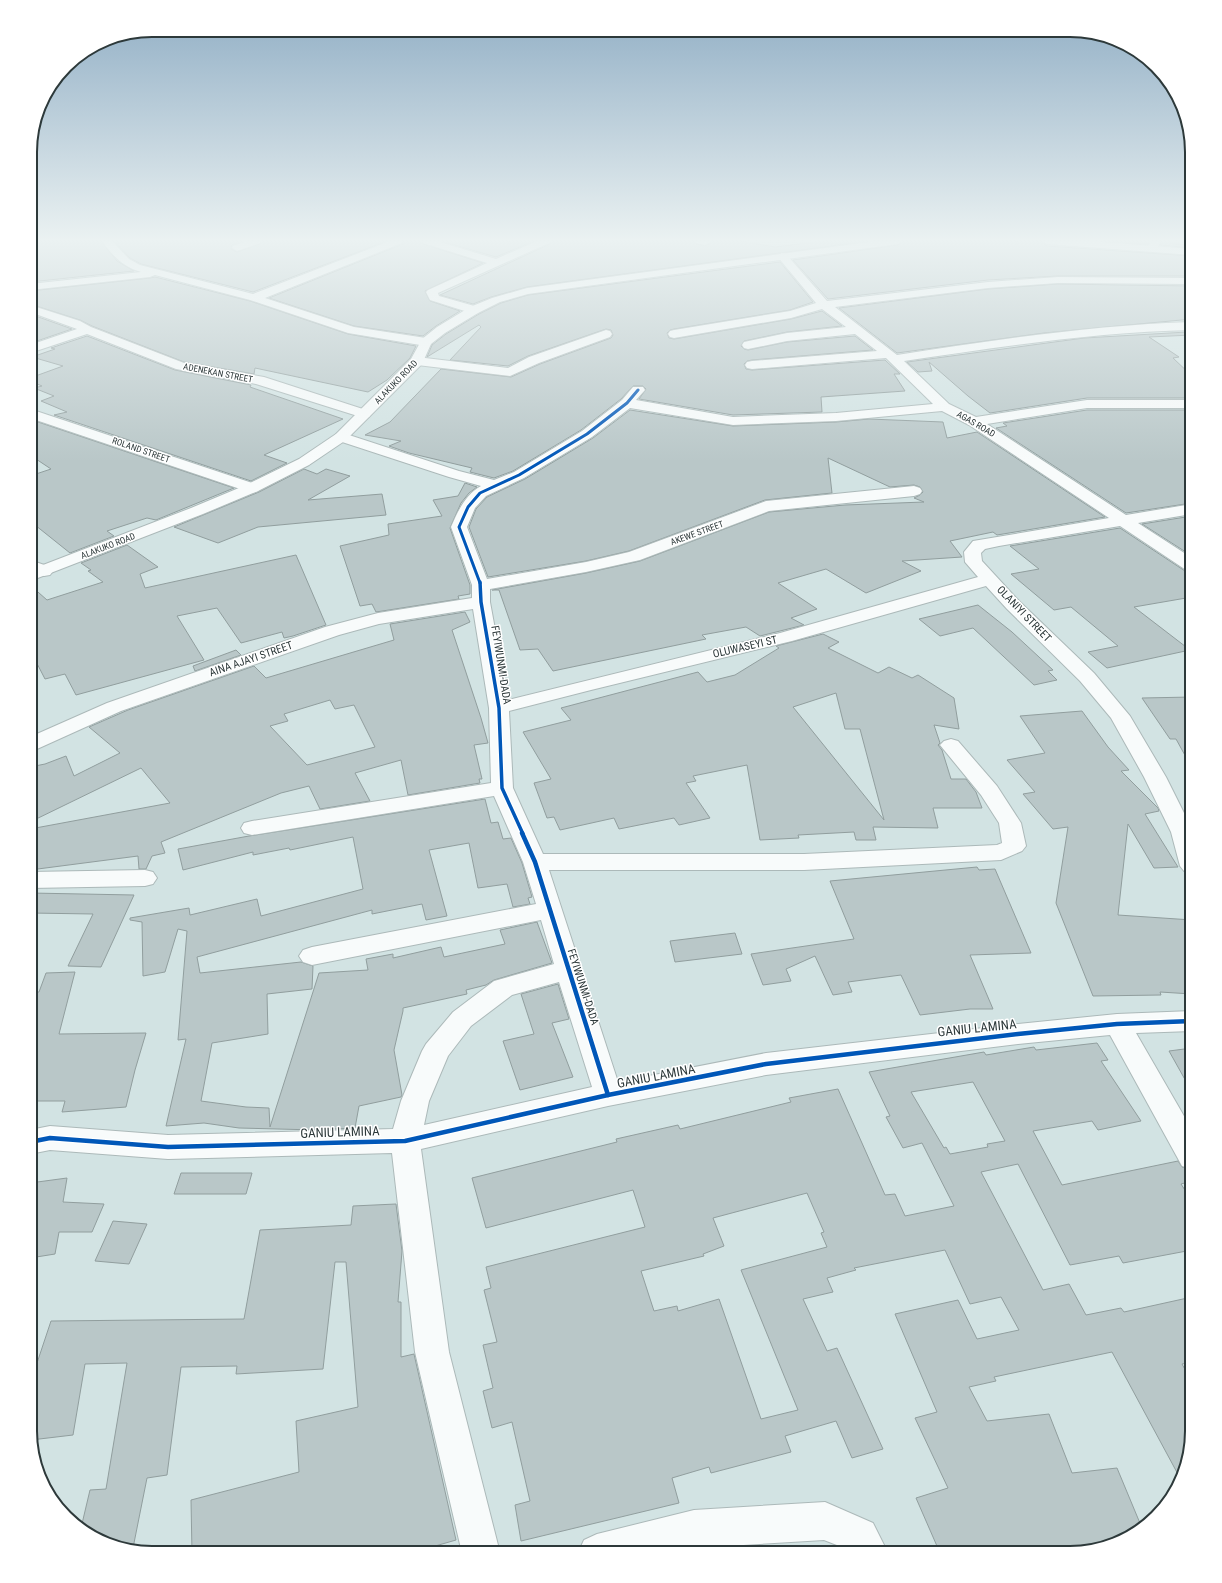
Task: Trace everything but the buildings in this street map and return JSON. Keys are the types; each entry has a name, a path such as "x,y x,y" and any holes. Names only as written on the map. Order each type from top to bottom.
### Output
{"street":[{"name":"ADENEKAN STREET","path":"50,315 181,366 259,380 364,414"},
{"path":"306,315 352,330 426,342"},
{"name":"ALAKUKO ROAD","path":"37,569 252,488 304,462 341,437 417,361 426,342 441,330 466,315"},
{"path":"674,334 786,315"},
{"name":"AGAS ROAD","path":"837,315 891,356 944,407 974,422 1185,561"},
{"path":"1166,326 1185,336"},
{"path":"752,365 891,356 1058,334 1185,326"},
{"path":"37,347 87,330"},
{"path":"748,345 787,337 858,330"},
{"path":"417,361 510,372 541,357 606,334"},
{"name":"FEYIWUNMI-DADA","path":"608,1095 535,862 502,788 499,708 481,593 459,527 468,507 480,493 495,484 519,475 587,434 627,403 638,390"},
{"path":"627,403 733,421 836,417 944,407"},
{"path":"974,422 1087,404 1185,404"},
{"name":"ROLAND STREET","path":"37,415 252,488"},
{"path":"341,437 454,474 495,484"},
{"name":"AKEWE STREET","path":"481,593 634,556 766,506 914,491"},
{"name":"OLANIYI STREET","path":"1185,510 999,541 979,545 972,552 974,562 1013,605 1087,677 1120,716 1185,829"},
{"name":"OLUWASEYI ST","path":"499,708 594,683 785,637 990,579"},
{"name":"AINA AJAYI STREET","path":"37,742 114,707 332,631 481,593"},
{"path":"535,862 804,862 1001,852 1014,846 1010,823 989,791 951,745"},
{"path":"252,828 502,788"},
{"path":"37,880 145,878"},
{"path":"312,956 549,910"},
{"path":"479,1546 432,1352 405,1141 415,1101 436,1051 462,1019 503,988 568,970"},
{"name":"GANIU LAMINA","path":"37,1141 50,1138 168,1147 405,1141 608,1095 766,1064 923,1044 1117,1024 1185,1020"},
{"path":"1117,1024 1185,1145"},
{"path":"625,1546 694,1529 825,1521 860,1536 865,1546"}],"cycle path":[{"path":"608,1095 535,862 502,788 499,708 481,602 481,585 459,527 468,507 480,493 519,475 587,434 627,403 638,390"},
{"path":"37,1141 50,1138 168,1147 405,1141 608,1095 766,1064 1018,1034 1117,1024 1185,1021"}]}
